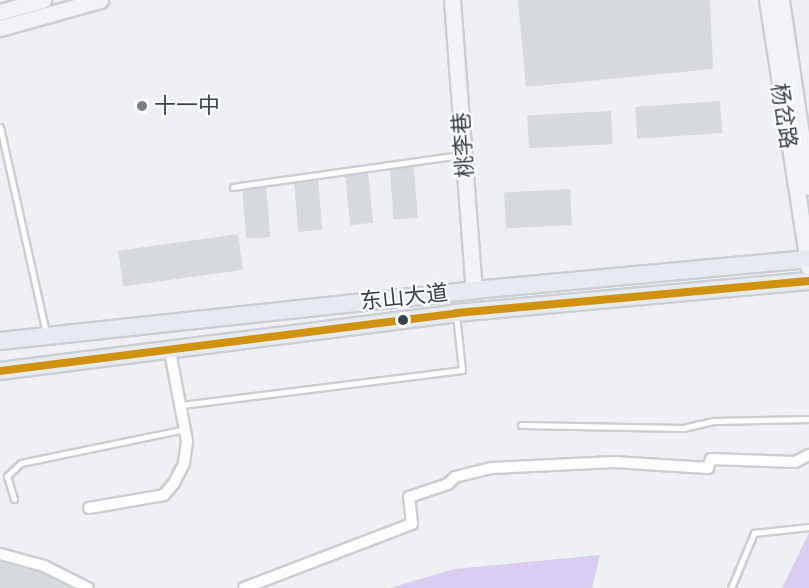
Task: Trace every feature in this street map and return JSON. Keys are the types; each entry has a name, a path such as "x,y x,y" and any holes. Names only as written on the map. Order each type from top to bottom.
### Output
{"main road":[{"path":"0,12 43,0"},
{"path":"0,27 100,0"},
{"name":"桃李巷","path":"452,0 474,290"},
{"name":"杨岔路","path":"767,0 808,262"},
{"name":"杨岔路","path":"781,0 809,187"},
{"name":"东山大道","path":"0,341 474,290 808,262"},
{"name":"东山大道","path":"0,371 170,352 456,313 809,281"}],"street":[{"path":"89,508 164,495 184,463 185,429 182,405 170,352"},
{"path":"244,588 412,524 409,497 448,484 455,477 492,468 614,462 708,468 711,459 795,462 809,455"},
{"path":"0,554 44,566 88,588"}],"lane":[{"path":"0,127 46,335"},
{"path":"233,187 464,154"},
{"path":"182,405 462,370 456,313"},
{"path":"521,425 683,428 714,421 809,419"},
{"path":"14,498 7,476 21,463 185,429"},
{"path":"731,588 754,533 809,527"}],"shaded area":[{"path":"809,533 809,588 782,588"},
{"path":"600,555 592,588 390,588 454,569"}],"building":[{"path":"518,0 710,0 713,69 526,87"},
{"path":"720,101 722,133 637,139 635,107"},
{"path":"611,111 613,144 529,148 527,115"},
{"path":"414,167 418,218 394,220 390,169"},
{"path":"368,173 373,223 350,225 345,175"},
{"path":"318,180 322,230 298,232 294,182"},
{"path":"266,187 270,237 246,239 242,189"},
{"path":"570,189 572,225 506,228 504,192"},
{"path":"238,234 243,270 123,286 118,251"},
{"path":"0,562 44,574 69,588 0,588"}],"transit line":[{"path":"0,371 456,313 809,281"}],"place":[{"name":"十一中","path":"142,106"}]}
